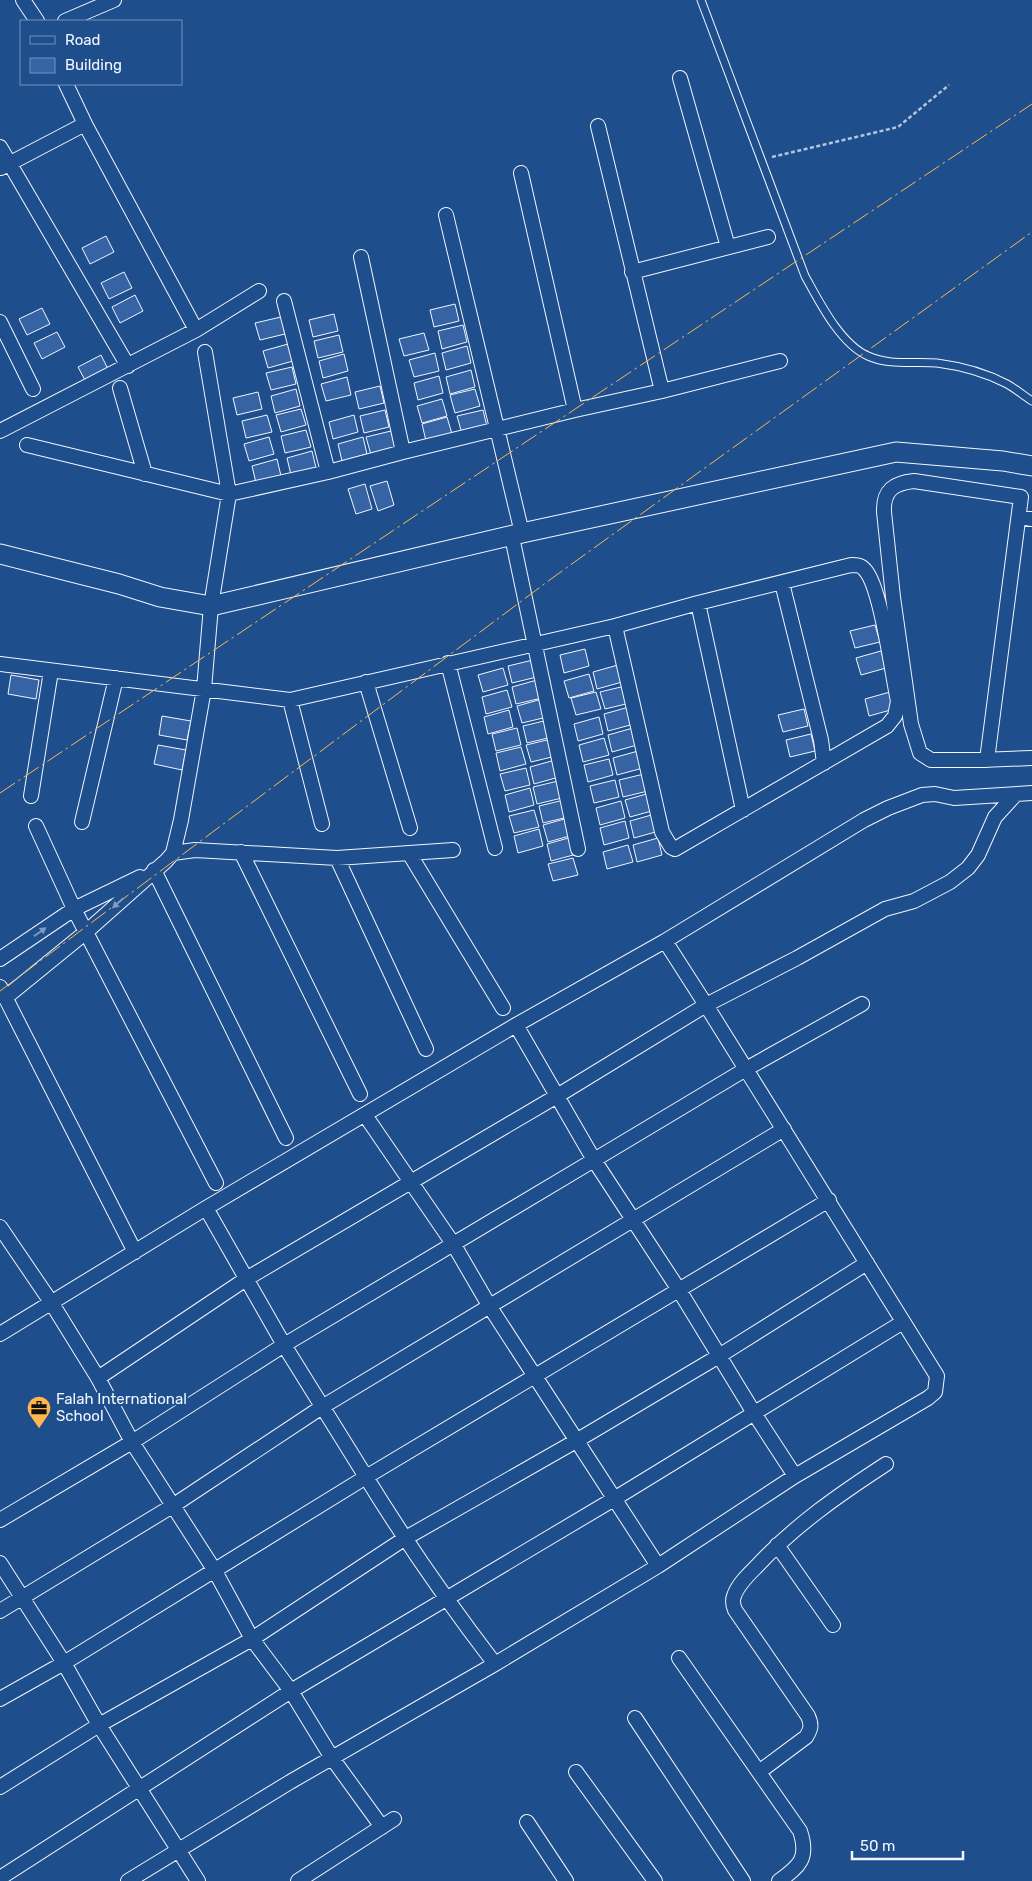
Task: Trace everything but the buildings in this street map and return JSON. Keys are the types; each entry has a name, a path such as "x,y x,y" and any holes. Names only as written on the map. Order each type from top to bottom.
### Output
{"main road":[{"path":"0,554 119,584 160,597 211,606 517,535 896,452 1003,461 1032,466"}],"street":[{"path":"23,0 36,20"},
{"path":"67,20 114,0"},
{"path":"680,78 728,246"},
{"path":"66,85 85,124 196,330"},
{"path":"4,166 85,124"},
{"path":"598,126 662,391"},
{"path":"0,147 4,166 128,366"},
{"path":"521,173 575,410"},
{"path":"446,215 498,428 536,644 578,849"},
{"path":"632,272 768,237"},
{"path":"361,257 403,452"},
{"path":"0,430 196,330 259,291"},
{"path":"284,301 328,472"},
{"path":"0,322 33,390"},
{"path":"173,853 181,820 204,689 211,606 229,494 205,352"},
{"path":"27,445 229,494 328,472 498,428 662,391 780,360"},
{"path":"120,388 145,474"},
{"path":"987,760 1026,518 1022,497 914,481 902,482 890,489 884,503 893,597 910,724 917,747 920,753 931,760 987,760 1032,758"},
{"path":"0,664 290,700 615,626 698,603 851,565 859,565 870,578 877,595 898,701 895,716 887,726 675,849 666,841 662,832 615,626"},
{"path":"782,583 821,740 824,763"},
{"path":"698,603 743,810"},
{"path":"448,663 495,848"},
{"path":"31,796 51,671"},
{"path":"82,822 116,678"},
{"path":"366,682 410,828"},
{"path":"290,700 322,824"},
{"path":"0,1334 206,1208 516,1025 665,941 864,820 914,797 936,794 954,798 1032,793"},
{"path":"98,1378 246,1279 557,1096 706,1005 797,958 885,909 914,901 950,882 968,868 978,855 996,817 1016,794"},
{"path":"36,826 74,909 216,1183"},
{"path":"135,1252 3,992 86,932 173,853 195,850 337,858 453,850"},
{"path":"241,852 360,1094"},
{"path":"409,853 503,1008"},
{"path":"337,858 426,1049"},
{"path":"0,960 74,909 154,870"},
{"path":"154,870 286,1138"},
{"path":"128,1881 290,1782 495,1664 658,1566 795,1476 928,1398 935,1392 937,1376 829,1200 665,941"},
{"path":"0,1520 132,1442 284,1346 746,1069 862,1004"},
{"path":"516,1025 594,1160 680,1290 754,1413 795,1476"},
{"path":"365,1115 454,1245 490,1307 658,1566"},
{"path":"0,1611 174,1504 322,1407 784,1129"},
{"path":"0,1699 64,1663 366,1477 829,1200"},
{"path":"206,1208 284,1346 404,1539 445,1599 495,1664"},
{"path":"2,1234 52,1302 98,1378 132,1442 174,1504 215,1571 252,1639 291,1691 332,1758 382,1827"},
{"path":"0,1787 99,1725 252,1639 404,1539 576,1441 719,1356 868,1263"},
{"path":"0,1878 291,1691 614,1499 903,1322"},
{"path":"759,1772 806,1737 810,1731 811,1724 808,1716 735,1610 732,1602 735,1594 744,1580 777,1545 836,1496 886,1464"},
{"path":"777,1545 833,1625"},
{"path":"0,1563 64,1663 99,1725 198,1881"},
{"path":"679,1658 800,1831 804,1844 803,1856 795,1870 779,1881"},
{"path":"635,1718 743,1881"},
{"path":"576,1772 654,1881"},
{"path":"298,1881 394,1819"},
{"path":"527,1822 566,1881"}],"lane":[{"path":"701,0 805,276 821,304 847,341 867,356 886,362 938,363 992,377 1008,384 1032,401"}],"path":[{"path":"761,160 898,127 950,85"}],"power":[{"path":"0,793 1032,104"},
{"path":"0,991 551,579 1032,232"}],"place":[{"name":"Falah International School","path":"39,1429"}]}
